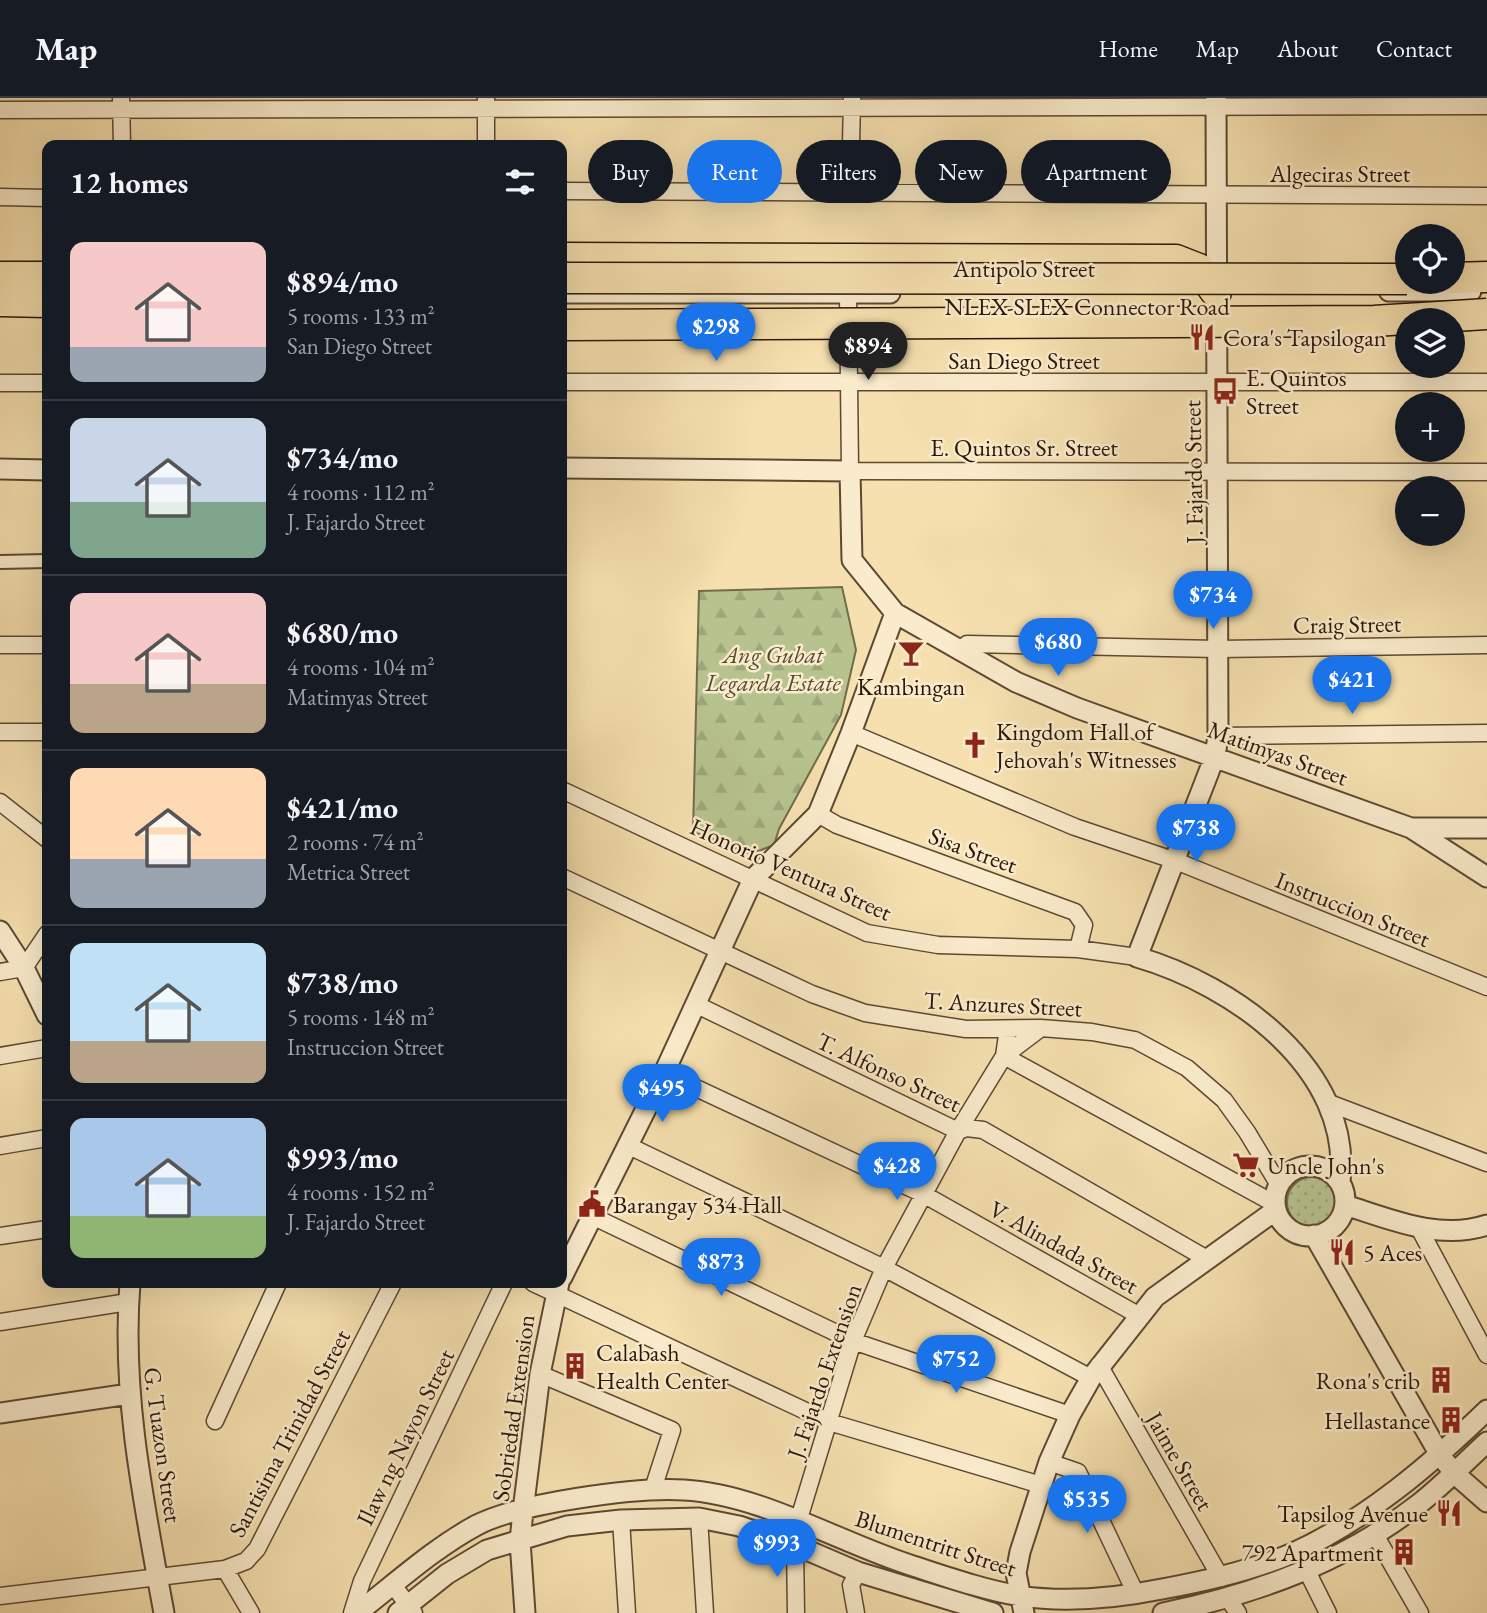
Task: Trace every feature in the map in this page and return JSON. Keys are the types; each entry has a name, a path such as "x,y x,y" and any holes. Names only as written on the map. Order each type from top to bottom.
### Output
{"highway":[{"path":"0,257 42,257"},
{"path":"567,258 1176,260 1199,269 1216,292"},
{"path":"0,277 42,277"},
{"path":"1465,278 1487,277"},
{"name":"NLEX-SLEX Connector Road","path":"567,278 1395,279"},
{"name":"NLEX-SLEX Connector Road","path":"567,305 1310,305 1487,301"},
{"path":"567,325 1347,321 1487,314"}],"street":[{"path":"486,102 486,140"},
{"path":"0,110 121,103 486,102 1487,106"},
{"path":"121,103 122,140"},
{"name":"J. Fajardo Street","path":"1137,957 1214,756 1218,736 1216,103"},
{"path":"851,140 852,104"},
{"name":"Algeciras Street","path":"567,191 796,192"},
{"name":"Algeciras Street","path":"901,192 1487,196"},
{"path":"0,197 42,198"},
{"path":"23,299 42,291"},
{"name":"Antipolo Street","path":"567,293 1487,291"},
{"path":"848,293 850,471"},
{"name":"San Diego Street","path":"567,382 1487,382"},
{"path":"0,383 42,383"},
{"name":"E. Quintos Sr. Street","path":"567,468 1217,473 1487,472"},
{"path":"0,469 42,470"},
{"name":"Matimyas Street","path":"850,471 852,560 895,613 959,652 1077,708 1411,828 1487,877"},
{"path":"0,562 42,562"},
{"path":"753,879 817,814 852,733 895,613"},
{"name":"Craig Street","path":"959,652 967,644 1218,649 1487,645"},
{"path":"0,645 42,645"},
{"path":"0,732 42,733"},
{"name":"Instruccion Street","path":"852,733 1075,827 1175,861 1487,987"},
{"path":"1218,736 1487,733"},
{"name":"Honorio Ventura Street","path":"567,792 867,933 903,942 1078,949 1137,957"},
{"path":"0,802 42,835"},
{"name":"Sisa Street","path":"817,814 837,825 1075,912 1084,925 1078,949"},
{"path":"1411,828 1487,828"},
{"name":"T. Anzures Street","path":"567,879 812,994 865,1013 966,1029 1041,1028 1092,1032 1135,1040 1187,1068 1224,1100 1237,1116 1277,1200"},
{"name":"Sobriedad Extension","path":"567,1265 629,1146 753,879"},
{"path":"0,931 24,968 42,1005"},
{"path":"0,972 24,968 42,941"},
{"path":"1137,957 1177,970 1256,1017 1314,1078 1329,1103 1341,1146 1340,1182"},
{"name":"T. Alfonso Street","path":"695,1004 958,1131 967,1128 983,1130 1207,1259"},
{"name":"J. Fajardo Extension","path":"798,1522 853,1341 884,1268 958,1131 1004,1056 1041,1028"},
{"name":"J. Fajardo Extension","path":"1004,1056 1008,1029"},
{"path":"0,1056 42,1049"},
{"path":"1004,1056 1277,1200 1290,1230 1314,1236 1334,1226 1345,1205 1345,1193 1340,1182 1330,1172 1316,1166 1294,1170 1277,1200 1207,1259 1155,1297 1138,1315 1095,1372 1070,1415 1049,1462 1020,1552 1016,1573 1022,1604"},
{"name":"V. Alindada Street","path":"664,1073 923,1194 1138,1315"},
{"path":"1329,1103 1487,1163"},
{"path":"0,1146 42,1139"},
{"path":"629,1146 1095,1372"},
{"path":"1345,1205 1419,1228 1456,1231 1487,1225"},
{"path":"592,1216 853,1341 1070,1415"},
{"path":"1419,1228 1487,1355"},
{"path":"0,1236 42,1230"},
{"path":"1314,1236 1440,1455 1454,1473 1487,1502"},
{"path":"567,1283 828,1422 1041,1485"},
{"path":"215,1422 276,1288"},
{"name":"Santisima Trinidad Street","path":"0,1597 225,1569 246,1561 257,1549 390,1288"},
{"name":"Ilaw ng Nayon Street","path":"355,1613 362,1581 502,1288"},
{"name":"Sobriedad Extension","path":"525,1613 520,1541 523,1511 540,1374 558,1288"},
{"path":"0,1322 129,1292"},
{"name":"G. Tuazon Street","path":"129,1292 126,1335 129,1394 164,1613"},
{"name":"Jaime Street","path":"1095,1372 1221,1578"},
{"path":"540,1374 672,1430 653,1489"},
{"path":"0,1413 129,1394"},
{"name":"Blumentritt Street","path":"355,1613 435,1552 480,1524 523,1511 620,1492 653,1489 688,1490 743,1502 911,1566 1022,1604 1136,1594 1221,1578 1294,1552 1362,1514 1440,1455 1487,1410"},
{"path":"1163,1613 1233,1606 1307,1572 1419,1504 1487,1442"},
{"path":"1049,1462 1078,1472 1136,1594"},
{"path":"699,1518 705,1613"},
{"name":"Blumentritt Street","path":"406,1610 447,1574 487,1550 567,1526 621,1520 699,1518 739,1526 795,1545 939,1606 993,1613"},
{"path":"621,1520 626,1613"},
{"path":"796,1613 795,1545 798,1522"},
{"path":"1374,1533 1420,1613"},
{"path":"225,1569 251,1613"},
{"path":"856,1613 851,1585 858,1572"},
{"path":"1307,1572 1328,1613"},
{"path":"393,1585 406,1610"}],"green space":[{"name":"Ang Gubat Legarda Estate","path":"842,587 856,650 841,715 779,829 774,845 751,854 693,832 699,591"},
{"path":"1312,1177 1330,1184 1337,1202 1330,1220 1312,1227 1294,1220 1287,1202 1294,1184"}],"place":[{"name":"Cora's Tapsilogan","path":"1202,337"},
{"name":"E. Quintos Street","path":"1225,391"},
{"name":"Kambingan","path":"911,653"},
{"name":"Kingdom Hall of Jehovah's Witnesses","path":"975,745"},
{"name":"Uncle John's","path":"1246,1165"},
{"name":"Barangay 534 Hall","path":"592,1204"},
{"name":"5 Aces","path":"1342,1252"},
{"name":"Calabash Health Center","path":"575,1366"},
{"name":"Rona's crib","path":"1441,1380"},
{"name":"Hellastance","path":"1451,1420"},
{"name":"Tapsilog Avenue","path":"1449,1513"},
{"name":"792 Apartment","path":"1404,1552"}]}
